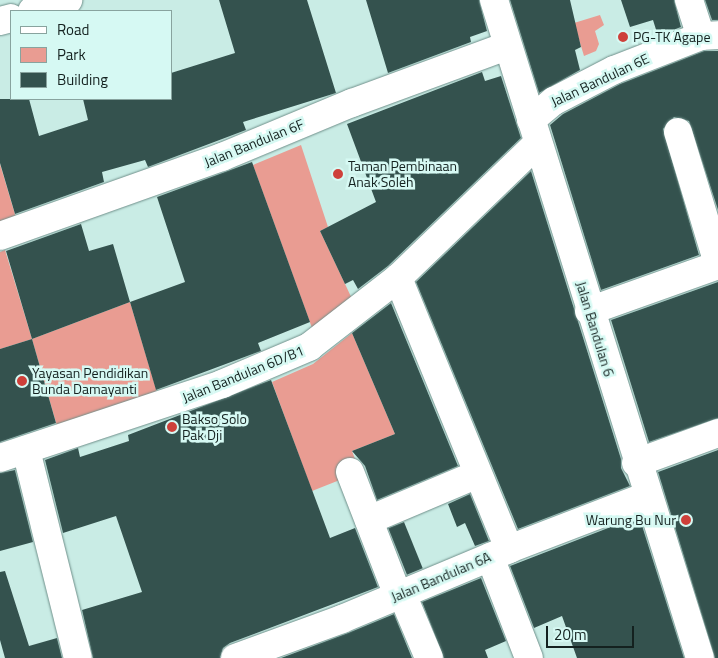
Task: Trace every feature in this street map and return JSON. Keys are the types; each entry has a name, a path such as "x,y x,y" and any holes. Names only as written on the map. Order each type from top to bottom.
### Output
{"street":[{"path":"35,10 68,0"},
{"name":"Jalan Bandulan 6","path":"494,0 636,462 700,658"},
{"path":"689,0 709,36"},
{"name":"Jalan Bandulan 6E","path":"534,132 554,101 614,70 709,36"},
{"name":"Jalan Bandulan 6F","path":"0,236 222,157 352,103 507,46"},
{"name":"Jalan Bandulan 6D/B1","path":"0,458 214,387 309,348 398,278 534,132"},
{"path":"589,310 718,264 678,132"},
{"path":"398,278 478,474 528,658"},
{"path":"636,462 718,433"},
{"path":"26,450 78,658"},
{"path":"350,472 400,595 429,658"},
{"path":"369,520 478,474"},
{"name":"Jalan Bandulan 6A","path":"235,658 400,595 499,553 647,496"}],"green space":[{"path":"600,15 604,25 595,31 599,44 596,51 584,56 574,23"},
{"path":"301,145 328,227 320,231 354,303 312,328 253,165"},
{"path":"0,164 16,218 0,223"},
{"path":"5,250 32,339 0,349 0,252"},
{"path":"130,302 158,396 57,426 32,339"},
{"path":"352,333 395,434 352,451 360,472 312,491 272,382 313,364"}],"building":[{"path":"219,0 307,0 336,93 243,122 246,130 148,167 145,160 102,172 104,182 15,214 0,163 0,99 29,100 39,136 88,120 83,100 172,100 172,73 235,53"},
{"path":"366,0 479,0 487,31 470,37 471,42 388,73"},
{"path":"510,0 570,0 581,47 575,50 580,70 539,93"},
{"path":"621,0 674,0 681,27 658,36 653,20 630,27"},
{"path":"705,0 718,0 718,20 712,20"},
{"path":"704,51 718,51 718,210 689,121 674,117 663,129 699,255 601,290 550,125 563,114 620,84"},
{"path":"482,72 485,81 501,76 521,138 388,266 358,289 353,280 345,284 320,231 376,202 347,124"},
{"path":"252,162 310,322 258,343 261,351 156,390 130,302 185,282 157,197"},
{"path":"531,171 621,459 621,468 630,486 518,529 416,282"},
{"path":"81,224 89,251 113,244 130,302 32,339 6,251"},
{"path":"718,282 718,418 649,442 611,320"},
{"path":"391,303 458,466 377,500 365,466 352,451 395,434 352,333"},
{"name":"Yayasan Pendidikan Bunda Damayanti","path":"32,339 56,423 0,442 0,349"},
{"path":"271,380 330,538 355,528 378,587 230,643 223,648 220,658 93,658 82,610 142,592 116,516 63,533 45,460 78,448 80,457 129,441 128,435"},
{"path":"718,450 718,658 715,658 658,472"},
{"path":"15,470 33,542 0,551 0,473"},
{"path":"470,494 489,541 475,546 465,523 457,527 448,504"},
{"path":"639,516 684,658 577,658 562,616 534,628 510,566"},
{"path":"404,522 423,568 407,575 388,528"},
{"path":"5,571 29,646 57,638 62,658 5,658 0,640 0,572"},
{"path":"481,578 506,641 485,650 488,658 444,658 422,602"},
{"path":"394,614 412,658 281,658 348,633"}],"place":[{"name":"PG-TK Agape","path":"623,37"},
{"name":"Taman Pembinaan Anak Soleh","path":"338,174"},
{"name":"Yayasan Pendidikan Bunda Damayanti","path":"22,381"},
{"name":"Bakso Solo Pak Dji","path":"172,427"},
{"name":"Warung Bu Nur","path":"686,520"}]}
